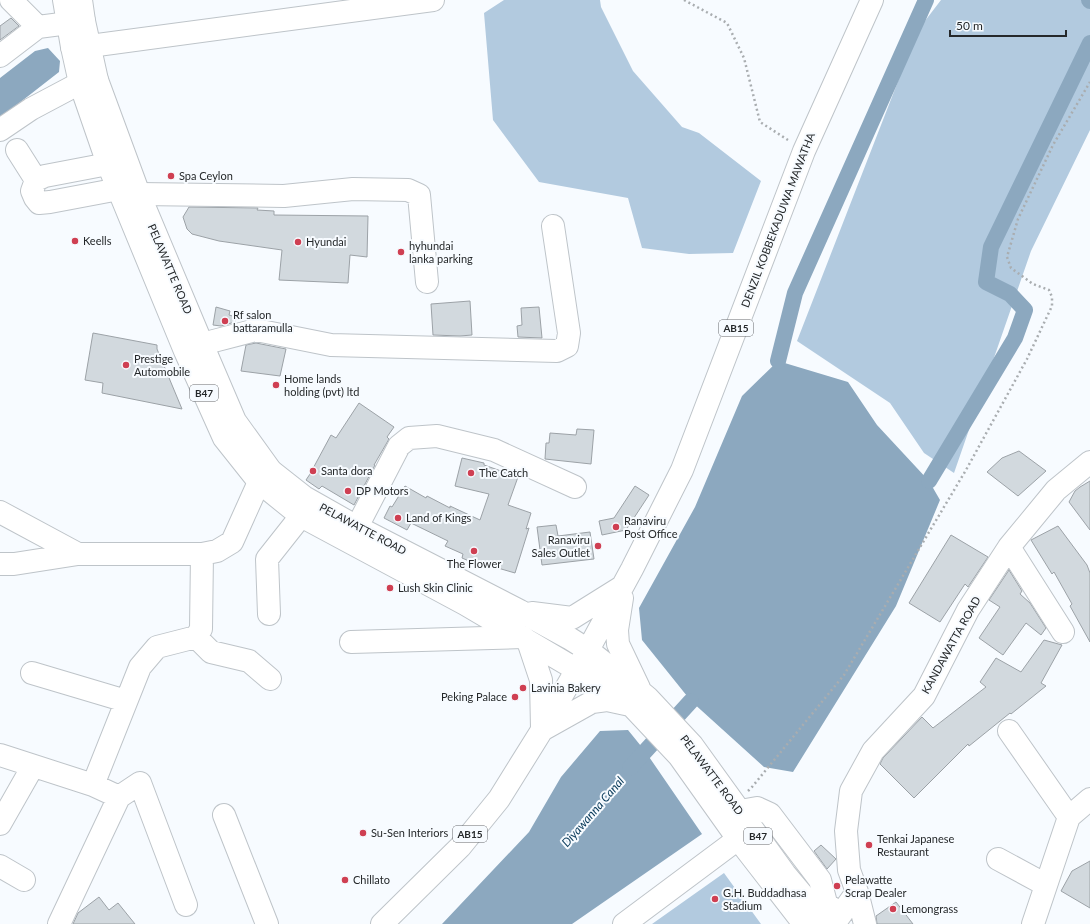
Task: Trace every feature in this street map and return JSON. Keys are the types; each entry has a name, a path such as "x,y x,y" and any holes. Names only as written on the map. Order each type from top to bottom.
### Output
{"street":[{"path":"11,0 38,28"},
{"name":"PELAWATTE ROAD","path":"64,0 78,15 81,47 108,164 129,192"},
{"path":"81,47 433,0"},
{"name":"DENZIL KOBBEKADUWA MAWATHA","path":"382,924 460,847 499,799 542,730 623,586 682,470 804,151 872,0"},
{"path":"0,56 38,28 78,15"},
{"path":"0,130 31,109 89,82"},
{"name":"PELAWATTE ROAD","path":"89,82 129,192 193,348 265,476 301,516 465,604 526,639 582,660 639,702 737,807 785,874 822,918"},
{"path":"17,150 36,180"},
{"path":"108,164 45,176 36,180 32,191 39,203 129,192 284,196 353,189 408,190 419,195 427,282"},
{"path":"193,348 256,330 331,345 557,351 567,346 569,333 553,226"},
{"path":"357,527 399,446 409,438 437,436 494,450 575,487"},
{"name":"KANDAWATTA ROAD","path":"865,924 850,870 846,831 851,792 872,751 924,696 968,610 1009,547 1056,490 1090,462"},
{"path":"0,564 14,564 78,554 202,554 217,551 232,542 265,476"},
{"name":"PELAWATTE ROAD","path":"265,476 357,527 569,638 582,660"},
{"path":"0,512 78,554"},
{"path":"269,614 268,559 301,516"},
{"path":"1009,547 1063,632"},
{"path":"93,785 140,667 157,646 196,637 201,629 202,554"},
{"path":"520,611 572,618 623,586"},
{"path":"350,642 526,639 540,680 542,730 592,702 607,700 639,702 618,644 617,630 623,586"},
{"path":"196,637 211,652 249,661 270,679"},
{"path":"32,673 126,701"},
{"path":"1009,731 1069,817"},
{"name":"PELAWATTE ROAD","path":"686,751 738,839 822,918"},
{"path":"0,755 93,785 119,797"},
{"path":"0,824 33,766"},
{"path":"59,924 119,797 140,783 186,905"},
{"path":"1033,924 1069,817 1090,799"},
{"path":"224,815 266,924"},
{"path":"624,924 738,839"},
{"path":"998,859 1046,885"},
{"path":"0,866 24,880"},
{"path":"822,918 857,892"}],"path":[{"path":"684,0 727,23 744,58 760,122 804,151"},
{"path":"737,807 844,675 966,470 1027,359 1052,306 1052,297 1049,290 1032,284 1011,268 1007,257 1018,219 1053,145 1090,82"}],"shaded area":[{"path":"504,0 600,0 601,7 633,71 682,127 699,133 761,181 733,253 689,254 642,248 628,198 539,182 493,120 484,13"},
{"path":"941,0 1090,0 1090,130 1031,251 954,473 924,453 890,403 797,341 918,30"},
{"name":"G.H. Buddadhasa Stadium","path":"724,873 761,924 652,924"}],"water":[{"path":"48,48 60,61 59,72 0,118 0,78 35,51"},
{"path":"778,361 848,382 877,425 929,481 940,500 896,606 793,772 764,767 691,701 642,640 639,608 695,507 742,396"},
{"path":"628,730 645,751 702,834 572,924 442,924 529,832 561,777 600,731"}],"building":[{"path":"11,18 19,26 0,40 0,26"},
{"name":"Hyundai","path":"189,207 258,208 257,210 274,211 274,215 368,216 367,257 350,255 348,283 279,280 282,250 219,241 192,234 187,229 183,217"},
{"path":"470,301 472,335 433,335 431,304"},
{"name":"Rf salon battaramulla","path":"216,307 230,311 229,315 236,317 235,322 221,326 213,325"},
{"path":"539,307 542,338 518,337 517,326 522,325 521,308"},
{"name":"Prestige Automobile","path":"93,333 157,345 157,349 182,409 102,393 103,383 85,380"},
{"path":"256,343 286,349 280,376 241,371 246,345"},
{"path":"359,403 394,427 387,437 389,439 354,505 322,486 319,489 306,480 331,435 336,438"},
{"path":"577,429 594,430 591,464 545,459 546,443 549,443 550,433 576,435"},
{"path":"1019,451 1046,471 1018,496 987,472 1002,458"},
{"path":"462,458 484,463 484,465 518,477 508,505 531,513 526,529 529,528 515,573 484,564 483,567 462,558 463,554 445,546 448,541 411,523 407,530 384,518 390,506 392,507 405,486 426,498 427,496 450,508 450,506 480,520 489,494 455,486"},
{"path":"1090,481 1090,530 1069,502 1075,491"},
{"path":"635,486 649,495 626,530 602,535 599,521 614,518"},
{"path":"556,525 558,536 590,532 594,559 542,565 537,527"},
{"path":"1058,526 1087,565 1090,573 1090,642 1070,606 1072,604 1054,572 1052,574 1031,540"},
{"path":"951,535 988,557 968,587 965,584 940,622 909,603"},
{"path":"1009,570 1022,591 1020,594 1030,603 1046,628 1041,635 1026,623 1003,655 979,638 1000,607 989,600"},
{"path":"1044,640 1062,645 1041,683 1046,686 969,746 968,744 914,798 880,764 883,758 922,717 933,728 986,687 980,682 996,658 1021,672"},
{"path":"821,845 836,859 827,869 814,851"},
{"path":"1090,861 1090,908 1061,891 1072,871"},
{"path":"99,897 109,910 118,903 135,924 73,924 78,913"},
{"name":"Lemongrass","path":"896,902 913,924 877,924 876,916"}],"waterway":[{"path":"778,361 795,293 926,0"},
{"path":"929,481 1015,338 1025,310 1010,294 986,282 991,247 1090,43"},
{"name":"Diyawanna Canal","path":"630,768 691,701"}],"place":[{"name":"Spa Ceylon","path":"171,176"},
{"name":"Keells","path":"75,241"},
{"name":"Hyundai","path":"298,242"},
{"name":"hyhundai lanka parking","path":"401,252"},
{"name":"Rf salon battaramulla","path":"225,321"},
{"name":"Prestige Automobile","path":"126,365"},
{"name":"Home lands holding (pvt) ltd","path":"276,385"},
{"name":"Santa dora","path":"313,471"},
{"name":"The Catch","path":"471,473"},
{"name":"DP Motors","path":"348,491"},
{"name":"Land of Kings","path":"398,518"},
{"name":"Ranaviru Post Office","path":"616,527"},
{"name":"Ranaviru Sales Outlet","path":"598,546"},
{"name":"The Flower","path":"474,551"},
{"name":"Lush Skin Clinic","path":"390,588"},
{"name":"Lavinia Bakery","path":"523,688"},
{"name":"Peking Palace","path":"515,697"},
{"name":"Su-Sen Interiors","path":"363,833"},
{"name":"Tenkai Japanese Restaurant","path":"869,845"},
{"name":"Chillato","path":"345,880"},
{"name":"Pelawatte Scrap Dealer","path":"837,886"},
{"name":"G.H. Buddadhasa Stadium","path":"715,899"},
{"name":"Lemongrass","path":"893,909"}]}
